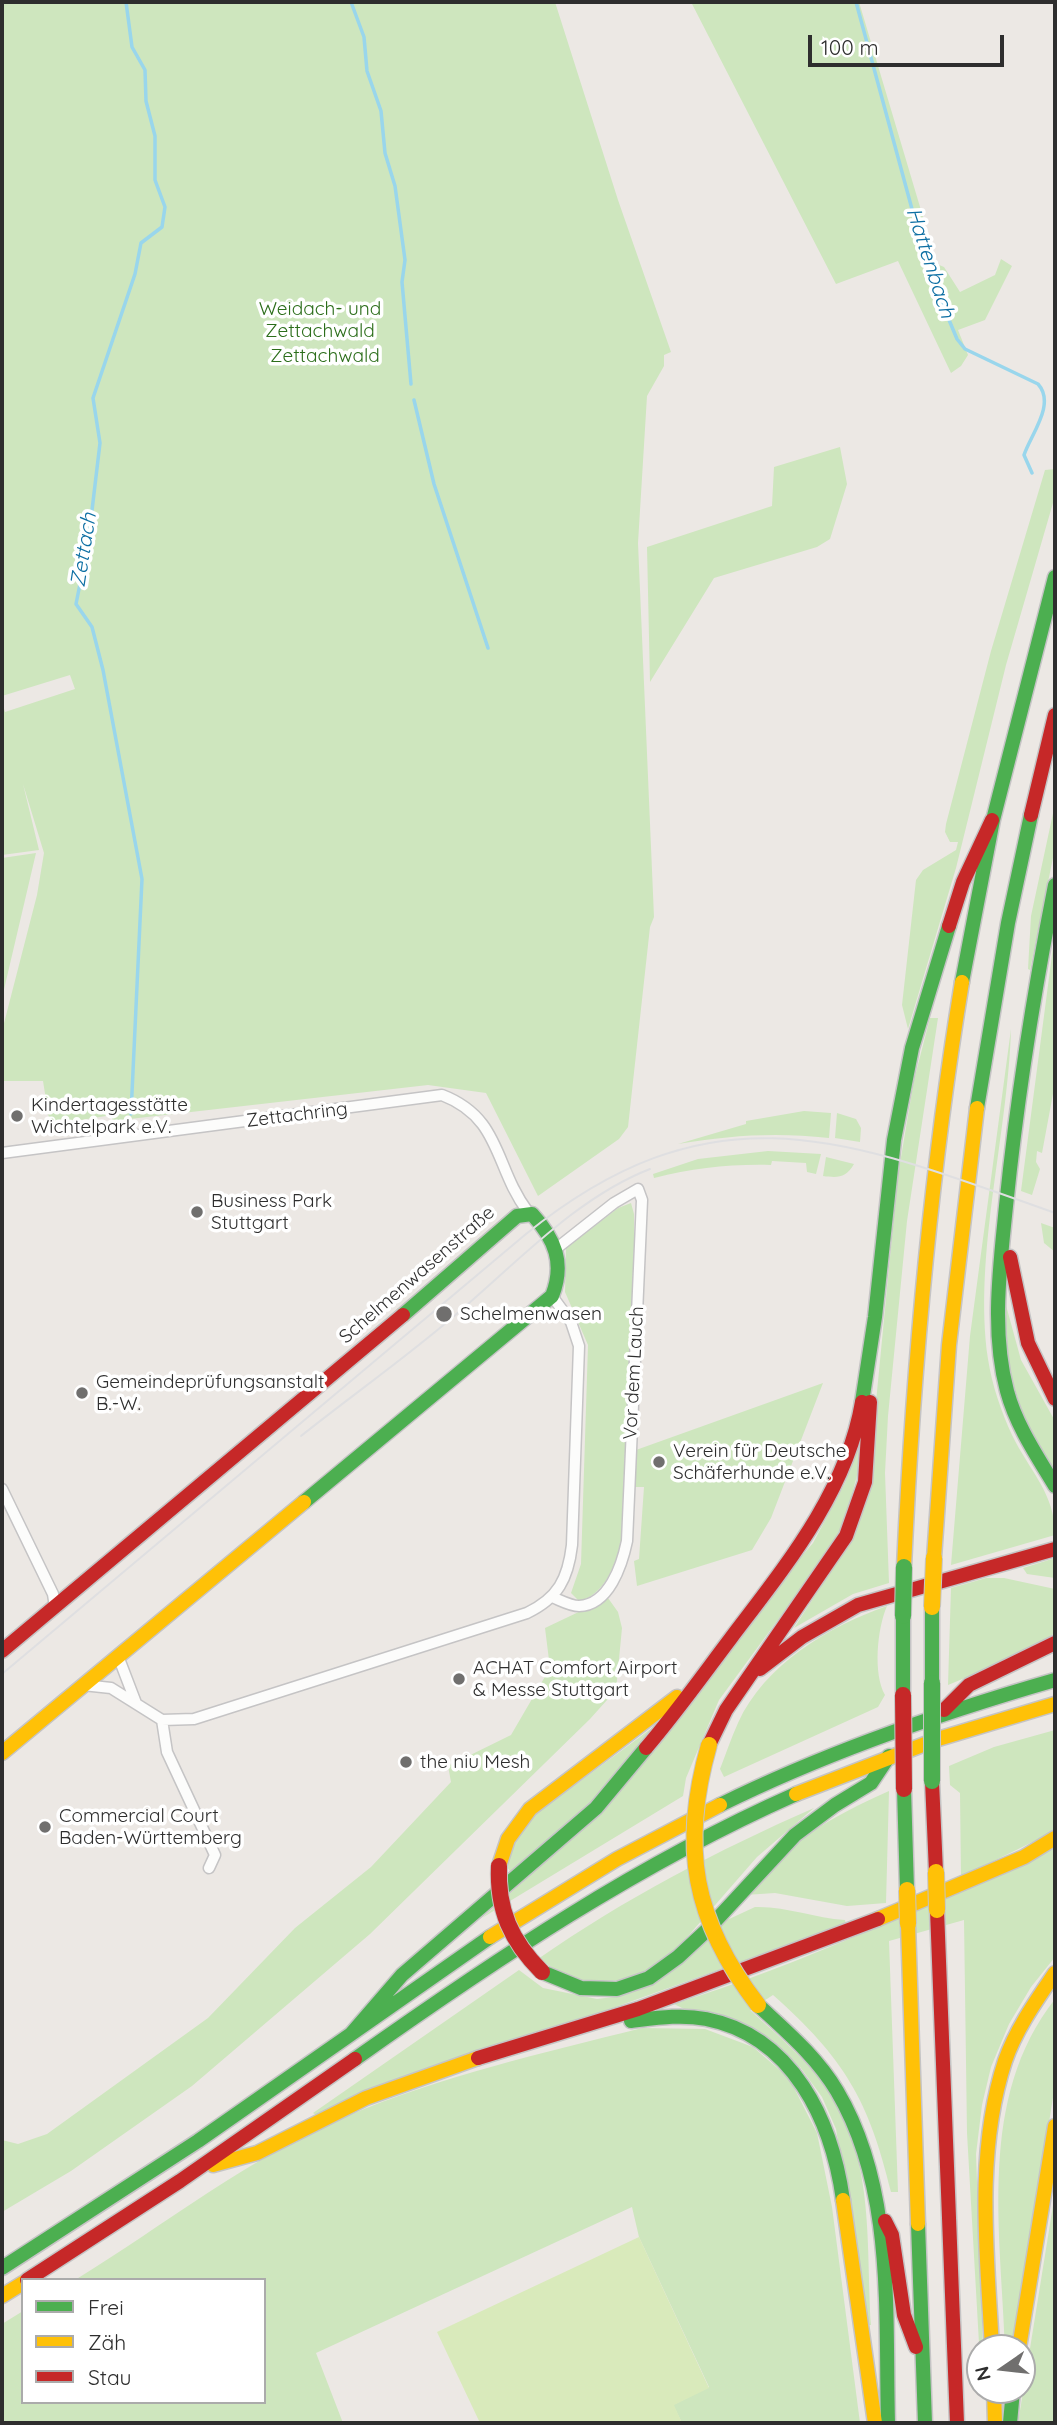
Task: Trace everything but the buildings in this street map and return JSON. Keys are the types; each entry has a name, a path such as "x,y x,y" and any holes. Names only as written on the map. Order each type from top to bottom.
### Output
{"main road":[{"path":"925,2423 904,1789 904,1567 913,1370 927,1223 957,1014 992,820 1055,577"},
{"path":"957,2423 932,1781 934,1558 951,1316 976,1108 1011,910 1055,715"},
{"path":"351,2034 402,1975 596,1808 792,1558 821,1511 849,1447 860,1412 875,1317 894,1140 912,1048 963,882 992,820"},
{"path":"1055,885 1026,1039 999,1301 1002,1364 1016,1415 1055,1486"},
{"path":"2,1753 552,1296 560,1273 557,1248 550,1235 528,1212"},
{"name":"Schelmenwasenstraße","path":"2,1651 479,1251 517,1216 528,1212"},
{"path":"1006,1214 1015,1293 1024,1331 1055,1399"},
{"path":"875,1317 867,1467 856,1515 846,1536 726,1710 701,1767 692,1826 695,1882 711,1936 740,1984 758,2005 809,2053 837,2091 861,2139 876,2201 888,2423"},
{"path":"748,1678 802,1637 858,1605 1055,1549"},
{"path":"940,1714 969,1685 1055,1643"},
{"path":"2,2268 173,2158 500,1931 646,1842 802,1766 940,1714 1055,1680"},
{"path":"695,1685 530,1810 508,1839 499,1866 499,1900 506,1925 517,1946 542,1972 560,1983 591,1991 627,1988 646,1982 676,1960 769,1859 796,1834 871,1782 888,1756"},
{"path":"30,2278 199,2169 491,1965 608,1891 731,1824 888,1756 1055,1704"},
{"path":"199,2169 257,2153 321,2119 414,2080 638,2009 831,1939 1024,1857 1055,1838"},
{"path":"992,2334 987,2193 989,2121 994,2092 1015,2035 1055,1973"},
{"path":"578,2026 612,2025 671,2016 710,2019 729,2024 767,2045 800,2076 823,2116 838,2164 875,2423"},
{"path":"1021,2334 1055,2126"},
{"path":"876,2201 892,2235 904,2315 923,2367"},
{"path":"2,2295 21,2284"},
{"path":"994,2404 995,2423"},
{"path":"1010,2423 1012,2404"}],"street":[{"name":"Zettachring","path":"2,1153 442,1095 464,1103 477,1115 490,1135 517,1196 528,1212"},
{"name":"Vor dem Lauch","path":"552,1597 577,1606 589,1603 611,1587 622,1562 626,1541 642,1200 638,1189 614,1203 557,1248"},
{"path":"83,1685 111,1688 162,1720 194,1719 527,1613 552,1597 563,1586 569,1572 579,1356 572,1322 552,1296"},
{"path":"2,1489 53,1594 55,1607"},
{"path":"118,1656 137,1706"},
{"path":"162,1720 167,1752 215,1855 209,1868"}],"green space":[{"name":"Zettachwald","path":"2,2 555,2 618,200 671,352 664,355 664,366 647,396 638,543 654,917 650,927 628,1127 619,1139 538,1196 486,1093 428,1085 112,1121 112,1115 50,1125 43,1081 2,1081 2,1031 37,895 44,853 23,784 39,850 2,855 2,702 5,712 75,689 70,675 2,696"},
{"path":"691,2 859,2 937,264 944,267 960,292 995,275 1001,259 1012,266 985,320 958,330 968,355 961,366 951,373 898,261 836,284"},
{"path":"840,447 847,484 830,539 817,547 714,578 650,682 647,547 772,506 774,467"},
{"path":"1055,469 1055,496 1006,665 956,868 908,1029 902,1005 916,880 923,870 956,850 958,842 950,842 945,832 946,824 991,651 1045,470"},
{"path":"1055,804 1055,848 1030,970 1031,916"},
{"path":"36,853 2,998 2,858"},
{"path":"1055,932 1055,1083 1042,1153 1037,1151 1036,1162 1040,1169 1032,1195 1021,1191"},
{"path":"930,1018 938,1018 907,1221 888,1416 885,1473 889,1583 853,1594 794,1628 833,1568 876,1402 898,1175 914,1080"},
{"path":"1011,1029 1009,1069 985,1279 988,1359 1004,1417 1051,1507 1055,1535 951,1565 970,1336"},
{"path":"804,1111 831,1113 829,1138 754,1135 678,1144 746,1124 746,1121"},
{"path":"837,1113 856,1119 861,1128 860,1142 835,1138"},
{"path":"768,1151 821,1154 816,1174 807,1172 806,1163 772,1161 771,1165 712,1167 654,1178 653,1174 698,1159"},
{"path":"826,1157 854,1164 841,1176 823,1176"},
{"path":"631,1203 634,1214 634,1249 621,1541 608,1577 596,1592 579,1601 571,1593 581,1564 588,1345 565,1292 566,1248 618,1208"},
{"path":"1041,1223 1055,1228 1055,1252 1044,1243"},
{"path":"1004,1298 1021,1360 1055,1421 1055,1472 1025,1421 1009,1370"},
{"path":"823,1383 771,1518 752,1550 637,1586 634,1561 639,1559 644,1487 633,1487 636,1450"},
{"path":"859,1440 858,1479 838,1538 719,1700 686,1778 683,1796 482,1918 524,1881 813,1543 845,1483"},
{"path":"1055,1558 1055,1578 1027,1574 1023,1568"},
{"path":"986,1578 1004,1578 1055,1589 1055,1633 1027,1652 948,1685 951,1588"},
{"path":"608,1598 618,1612 622,1628 616,1690 590,1719 370,1934 192,2086 71,2171 2,2212 2,2140 18,2144 47,2134 208,2018 295,1928 371,1867 451,1782 448,1766 511,1735 550,1668 545,1628"},
{"path":"887,1606 878,1651 879,1675 885,1695 878,1707 724,1777 720,1769 735,1729 749,1702 764,1683 800,1650 843,1625"},
{"path":"652,1728 590,1805 512,1874 507,1867 511,1846 529,1819"},
{"path":"1055,1730 1055,1831 961,1877 960,1793 950,1785 949,1766 994,1747"},
{"path":"889,1791 886,1903 847,1906 775,1893 745,1895 776,1860 810,1833"},
{"path":"814,1808 757,1857 675,1951 645,1972 626,1980 577,1982 538,1959 604,1916 672,1877"},
{"path":"1055,1847 1055,1957 1031,1987 1009,2024 991,2067 982,2105 976,2154 982,2334 978,2334 967,2133 964,1920 889,1941 898,2192 891,2192 883,2160 863,2106 836,2061 798,2018 773,1995 750,2010 813,2071 831,2095 845,2121 862,2177 866,2207 871,2325 868,2325 836,2129 822,2097 800,2067 674,2004 771,1970 914,1911"},
{"path":"755,1907 778,1908 845,1920 846,1924 316,2115 313,2113 519,1970 543,1988 597,1999 621,1996 727,1920"},
{"path":"1055,1999 1055,2085 1015,2334 1004,2334 998,2212 999,2166 1004,2122 1014,2079 1030,2038"},
{"path":"642,2028 705,2029 753,2047 789,2078 817,2133 832,2207 860,2423 682,2423 673,2405 709,2387 639,2237 632,2207 316,2353 343,2423 2,2423 2,2324 21,2312 21,2404 266,2404 266,2278 78,2278 242,2171 311,2133 347,2116 419,2089 530,2056"},
{"path":"1055,2193 1055,2423 1018,2423 1021,2404 1036,2404 1036,2334 1032,2334"},
{"path":"639,2237 709,2388 674,2405 682,2423 480,2423 437,2332"}],"waterway":[{"name":"Zettach","path":"126,2 132,47 145,70 146,101 155,136 155,180 165,207 162,227 141,243 135,274 93,398 100,443 88,544 76,604 92,627 103,670 142,879 131,1114"},
{"path":"351,2 364,37 367,71 381,111 385,153 395,186 405,260 402,282 411,384"},
{"name":"Hattenbach","path":"856,2 929,272 957,339 965,349 1038,384 1043,392 1043,410 1024,455 1032,473"},
{"path":"414,400 434,484 488,648"}],"tram line":[{"path":"2,1674 526,1234 595,1186 660,1156 723,1141 785,1139 847,1147 912,1164 1055,1213"},
{"path":"301,1436 434,1333 571,1215 596,1197 650,1169"}],"traffic: fast":[{"path":"962,982 993,820 1055,577"},
{"path":"977,1108 1008,923 1031,815"},
{"path":"1055,885 1015,1125 998,1299 999,1345 1007,1391 1028,1440 1055,1486"},
{"path":"862,1402 875,1317 894,1140 912,1048 949,926"},
{"path":"304,1502 552,1296 558,1273 552,1242 532,1214 517,1216 403,1315"},
{"path":"903,1616 904,1567"},
{"path":"932,1607 932,1683"},
{"path":"903,1616 903,1695"},
{"path":"720,1805 801,1768 884,1735 1055,1680"},
{"path":"932,1683 932,1781"},
{"path":"351,2034 402,1975 596,1808 646,1748"},
{"path":"542,1972 581,1988 617,1989 649,1978 678,1957 706,1931 795,1835 835,1805 871,1783 889,1756"},
{"path":"904,1789 907,1890"},
{"path":"355,2059 514,1950 569,1916 680,1851 796,1794"},
{"path":"2,2268 198,2141 490,1937"},
{"path":"758,2005 800,2045 829,2079 856,2129 869,2169 878,2210 883,2253 888,2423"},
{"path":"631,2021 678,2017 706,2019 736,2028 763,2043 785,2063 818,2112 838,2170 843,2200"},
{"path":"918,2224 925,2423"},
{"path":"1010,2423 1012,2404"}],"traffic: slow":[{"path":"904,1567 924,1273 962,982"},
{"path":"934,1558 949,1345 977,1108"},
{"path":"2,1753 304,1502"},
{"path":"932,1607 934,1558"},
{"path":"499,1866 508,1839 530,1809 677,1697"},
{"path":"796,1794 938,1739 1055,1704"},
{"path":"709,1745 695,1816 698,1881 706,1912 719,1943 736,1974 758,2005"},
{"path":"490,1937 617,1859 720,1805"},
{"path":"878,1919 1024,1857 1055,1838"},
{"path":"936,1872 937,1910"},
{"path":"907,1890 908,1924"},
{"path":"908,1924 918,2224"},
{"path":"991,2334 985,2203 986,2167 996,2096 1005,2061 1015,2038 1055,1973"},
{"path":"213,2165 257,2153 366,2098 478,2058"},
{"path":"1021,2334 1055,2126"},
{"path":"843,2200 875,2423"},
{"path":"2,2296 21,2284"},
{"path":"994,2404 995,2423"}],"traffic: jam":[{"path":"1031,815 1055,715"},
{"path":"949,926 963,882 992,820"},
{"path":"1010,1257 1028,1343 1055,1399"},
{"path":"2,1651 403,1315"},
{"path":"646,1748 679,1708 811,1528 843,1467 862,1402"},
{"path":"709,1745 726,1710 846,1536 865,1482 870,1402"},
{"path":"760,1669 802,1637 858,1605 1055,1549"},
{"path":"944,1710 969,1685 1055,1643"},
{"path":"903,1695 904,1789"},
{"path":"932,1781 936,1872"},
{"path":"499,1866 501,1897 508,1924 522,1949 542,1972"},
{"path":"937,1910 957,2423"},
{"path":"478,2058 638,2009 878,1919"},
{"path":"30,2278 180,2181 355,2059"},
{"path":"885,2221 892,2235 904,2315 916,2347"}],"place":[{"name":"Kindertagesstätte Wichtelpark e.V.","path":"17,1116"},
{"name":"Business Park Stuttgart","path":"197,1212"},
{"name":"Schelmenwasen","path":"444,1314"},
{"name":"Gemeindeprüfungsanstalt B.-W.","path":"82,1393"},
{"name":"Verein für Deutsche Schäferhunde e.V.","path":"659,1462"},
{"name":"ACHAT Comfort Airport & Messe Stuttgart","path":"459,1679"},
{"name":"the niu Mesh","path":"406,1762"},
{"name":"Commercial Court Baden-Württemberg","path":"45,1827"}],"park label":[{"name":"Weidach- und Zettachwald","path":"320,320"}]}
